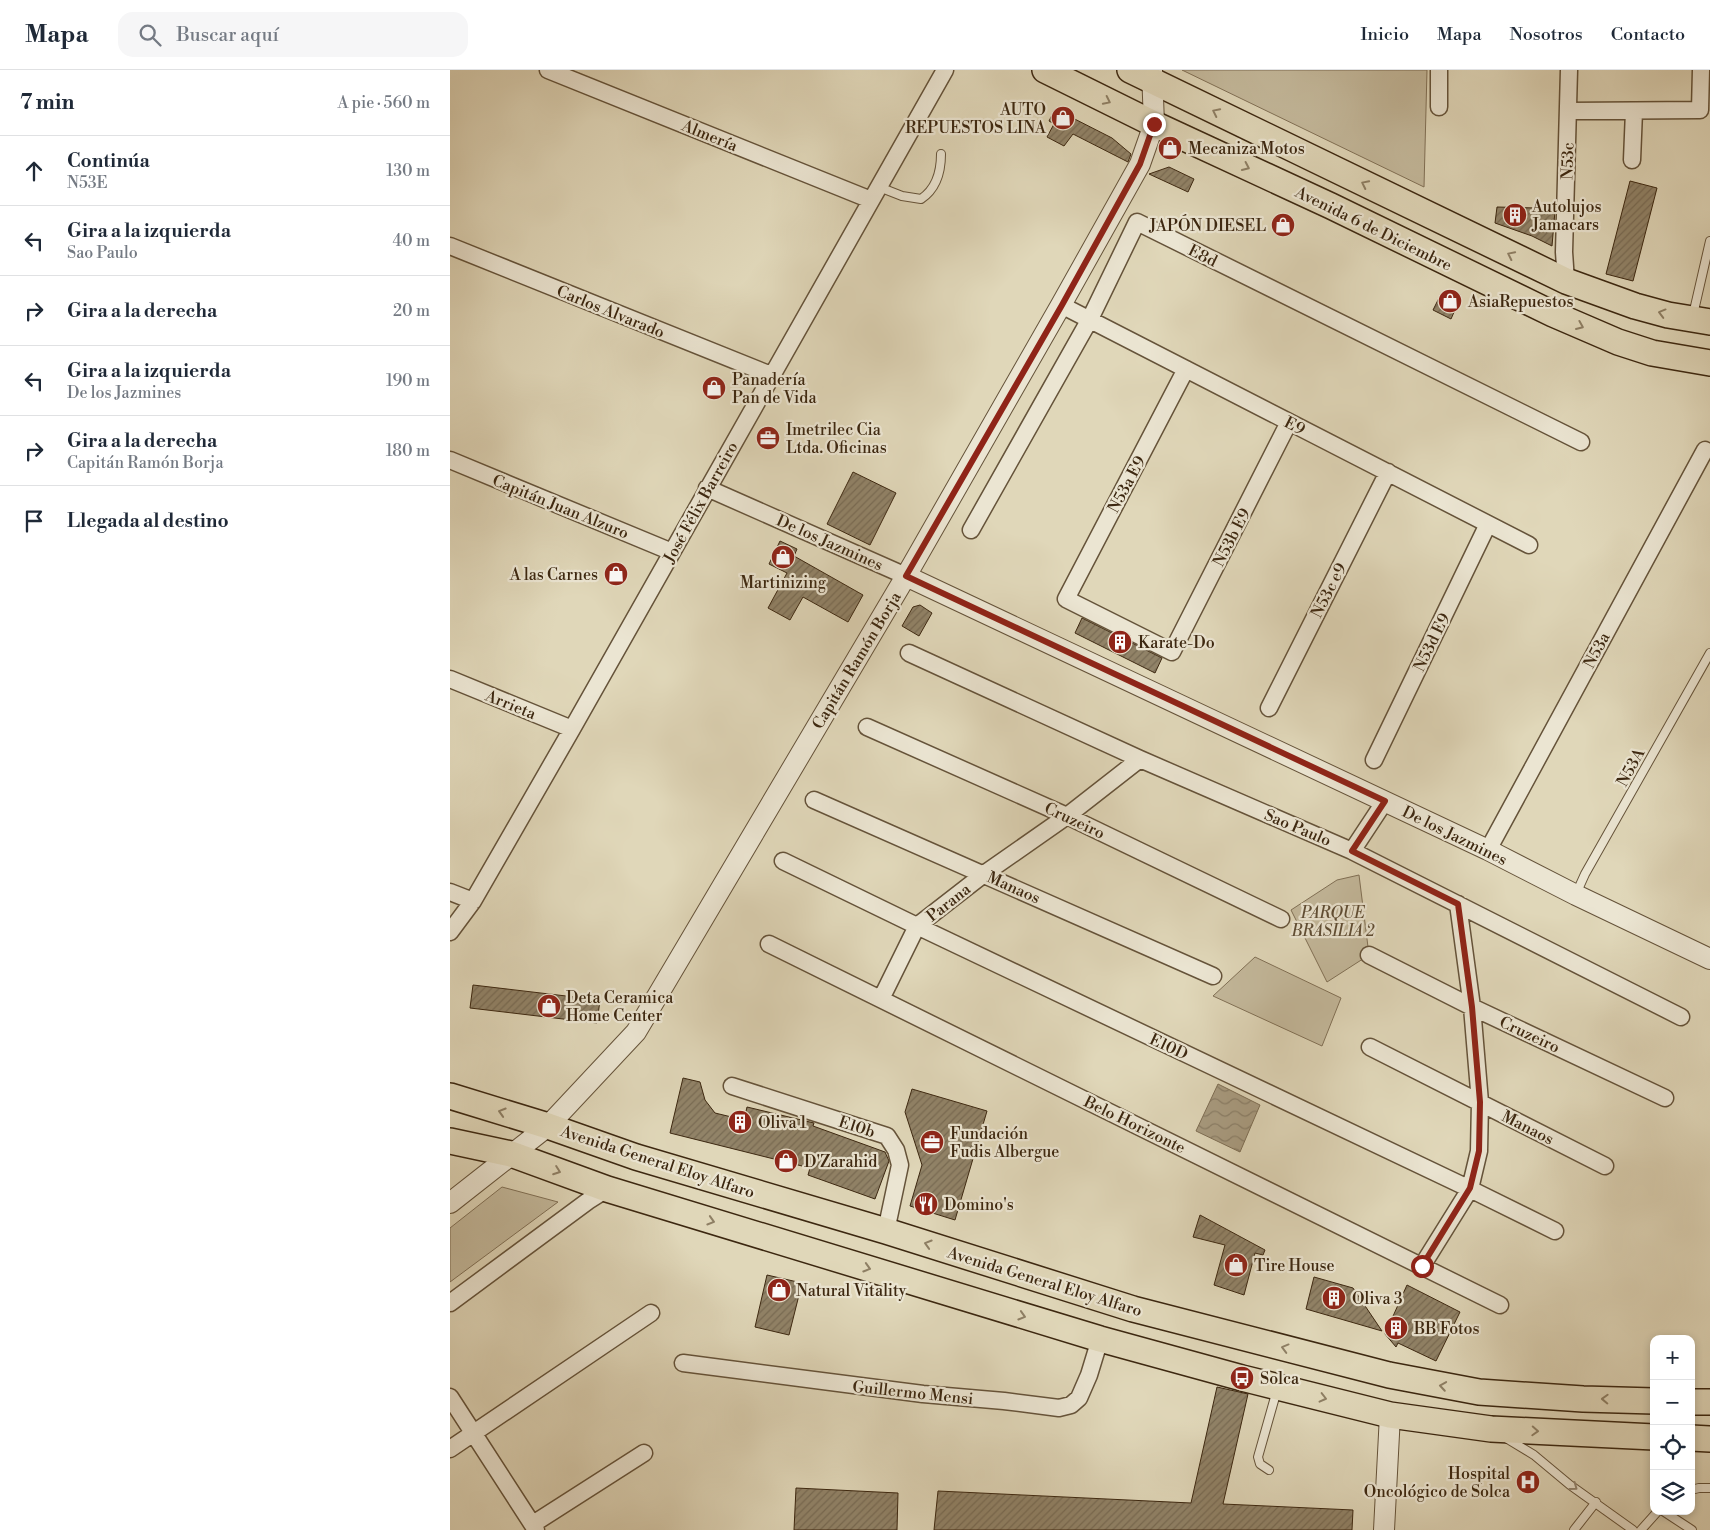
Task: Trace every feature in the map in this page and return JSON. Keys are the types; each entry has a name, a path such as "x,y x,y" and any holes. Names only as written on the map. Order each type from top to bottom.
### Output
{"main road":[{"name":"Avenida 6 de Diciembre","path":"1045,70 1553,314 1618,342 1652,352 1710,363"},
{"path":"1130,70 1152,75 1566,281 1635,306 1701,321"},
{"name":"Avenida General Eloy Alfaro","path":"450,1096 548,1126 636,1157 886,1231 1133,1309 1389,1376 1479,1392 1583,1399 1650,1401"},
{"path":"450,1141 511,1154 608,1189 1100,1339 1390,1415 1491,1429 1650,1436"},
{"path":"1695,1402 1710,1402"},
{"path":"1695,1438 1710,1439"}],"street":[{"name":"Almería","path":"548,70 875,194"},
{"name":"José Félix Barreiro","path":"450,932 473,901 572,729 945,70"},
{"path":"1439,70 1439,107"},
{"name":"N53c","path":"1566,281 1564,252 1569,70"},
{"path":"1569,111 1700,110 1701,70"},
{"name":"Capitán Ramón Borja","path":"450,1203 548,1126 636,1032 906,576 1062,305 1140,164 1154,124 1152,75"},
{"path":"1632,160 1634,111"},
{"name":"E8d","path":"972,530 1090,319 1137,222 1581,442"},
{"name":"Carlos Alvarado","path":"450,246 771,375"},
{"name":"E9","path":"1062,305 1529,545"},
{"name":"N53a E9","path":"1172,652 1066,599 1186,368"},
{"name":"N53b E9","path":"1172,652 1289,422"},
{"name":"N53a","path":"1488,850 1705,450"},
{"name":"Capitán Juan Alzuro","path":"450,460 672,552"},
{"name":"N53c e9","path":"1269,708 1388,472"},
{"name":"De los Jazmines","path":"707,488 906,576 1488,850 1576,895 1710,959"},
{"name":"N53d E9","path":"1374,760 1488,524"},
{"name":"Sao Paulo","path":"909,654 1140,759 1352,851 1681,1017"},
{"name":"Arrieta","path":"450,679 572,729"},
{"name":"Cruzeiro","path":"867,727 1067,816 1281,919"},
{"name":"Parana","path":"881,999 917,926 984,874 1067,816 1140,759"},
{"name":"Manaos","path":"814,800 1213,976"},
{"path":"1352,851 1385,801"},
{"name":"E10D","path":"783,860 917,926 1470,1188 1555,1231"},
{"path":"450,892 473,901"},
{"path":"1422,1266 1470,1188 1479,1151 1480,1102 1472,1007 1458,904"},
{"name":"Belo Horizonte","path":"769,944 1500,1305"},
{"name":"Cruzeiro","path":"1369,954 1472,1007 1665,1098"},
{"name":"Manaos","path":"1370,1047 1605,1166"},
{"name":"E10b","path":"732,1086 887,1136 896,1150 900,1165 886,1231"},
{"path":"450,1303 588,1201 608,1189"},
{"path":"450,1449 651,1312"},
{"name":"Guillermo Mensi","path":"683,1364 923,1394 1059,1408 1071,1405 1079,1398 1089,1375 1100,1339"},
{"path":"450,1397 534,1527 644,1453"},
{"path":"1384,1530 1390,1415"}],"lane":[{"path":"875,194 920,199 928,194 941,169 941,154"},
{"path":"1701,321 1710,241"},
{"name":"N53A","path":"1576,895 1585,874 1710,653"},
{"path":"1269,1470 1260,1464 1258,1457 1278,1387"},
{"path":"1491,1429 1534,1455 1633,1530"},
{"path":"1695,1489 1710,1488"},
{"path":"1574,1530 1596,1502"},
{"path":"1641,1530 1654,1515"},
{"path":"1670,1515 1692,1530"}],"green space":[{"path":"1182,70 1427,70 1424,187"},
{"name":"PARQUE BRASILIA 2","path":"1359,875 1369,955 1327,982 1291,910 1337,880"},
{"path":"1255,957 1341,998 1322,1046 1213,996"},
{"path":"502,1187 558,1202 450,1282 450,1228"}],"water":[{"path":"1218,1084 1260,1105 1240,1152 1196,1131"}],"building":[{"path":"1055,109 1112,138 1131,154 1128,162 1073,134 1064,146 1047,137 1054,124 1049,121"},
{"path":"1169,167 1194,179 1188,192 1149,174"},
{"path":"1630,181 1657,188 1633,281 1606,274"},
{"path":"1497,207 1536,208 1555,211 1552,246 1532,236 1495,223"},
{"path":"1441,294 1458,303 1451,319 1433,310"},
{"path":"853,472 896,493 870,545 827,524"},
{"path":"780,541 797,549 794,556 863,595 848,622 803,597 790,620 768,608 787,573 769,564"},
{"path":"920,605 932,613 919,636 902,626 913,607"},
{"name":"Karate-Do","path":"1082,618 1162,658 1155,673 1075,633"},
{"name":"Deta Ceramica Home Center","path":"473,985 600,1000 597,1023 470,1008"},
{"name":"Oliva 1","path":"683,1078 700,1082 705,1100 715,1113 744,1120 747,1107 814,1123 813,1126 885,1152 889,1161 875,1199 808,1175 810,1168 670,1133"},
{"path":"912,1089 987,1111 955,1220 910,1206 922,1165 905,1112"},
{"name":"Tire House","path":"1200,1215 1265,1250 1263,1255 1255,1253 1244,1295 1214,1285 1225,1245 1193,1237"},
{"path":"767,1275 802,1283 789,1335 755,1327"},
{"name":"Oliva 3","path":"1314,1277 1353,1288 1382,1331 1306,1309"},
{"path":"1407,1285 1460,1312 1436,1361 1398,1343 1396,1347 1385,1334"},
{"path":"1217,1387 1248,1394 1223,1504 1353,1510 1352,1530 934,1530 938,1491 1191,1503"},
{"path":"796,1488 898,1493 897,1530 794,1530"}],"place":[{"name":"AUTO REPUESTOS LINA","path":"1063,118"},
{"name":"Mecaniza Motos","path":"1170,148"},
{"name":"Autolujos Jamacars","path":"1515,215"},
{"name":"JAPÓN DIESEL","path":"1283,225"},
{"name":"AsiaRepuestos","path":"1450,301"},
{"name":"Panadería Pan de Vida","path":"714,388"},
{"name":"Imetrilec Cia Ltda. Oficinas","path":"768,438"},
{"name":"Martinizing","path":"783,557"},
{"name":"A las Carnes","path":"616,574"},
{"name":"Karate-Do","path":"1120,642"},
{"name":"Deta Ceramica Home Center","path":"549,1006"},
{"name":"Oliva 1","path":"740,1122"},
{"name":"Fundación Fudis Albergue","path":"932,1142"},
{"name":"D'Zarahid","path":"786,1161"},
{"name":"Domino's","path":"926,1204"},
{"name":"Tire House","path":"1236,1265"},
{"name":"Natural Vitality","path":"779,1290"},
{"name":"Oliva 3","path":"1334,1298"},
{"name":"BB Fotos","path":"1396,1328"},
{"name":"Solca","path":"1242,1378"},
{"name":"Hospital Oncológico de Solca","path":"1528,1482"}],"route":[{"path":"1154,124 1140,164 1062,305 906,576 1385,801 1352,851 1458,904 1472,1007 1480,1102 1479,1151 1470,1188 1422,1266"}]}
